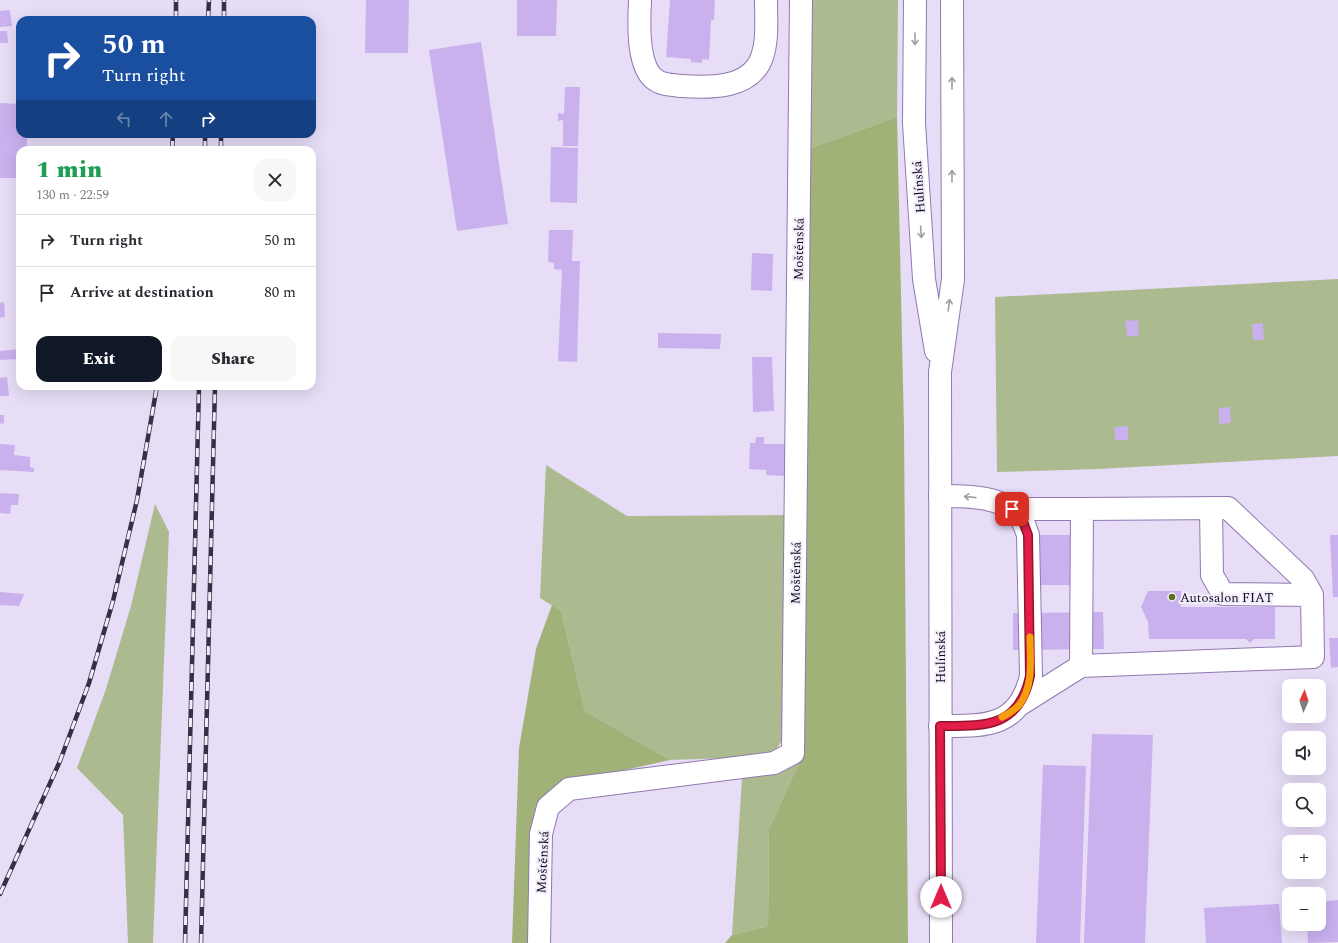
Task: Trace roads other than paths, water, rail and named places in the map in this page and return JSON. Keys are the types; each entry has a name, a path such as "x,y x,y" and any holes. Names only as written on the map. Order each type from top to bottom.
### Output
{"main road":[{"path":"640,0 639,31 641,49 644,63 650,76 657,82 667,85 702,88 721,87 740,80 755,69 762,58 765,46 766,0"},
{"name":"Moštěnská","path":"539,943 541,834 548,807 569,789 774,763 793,753 801,0"},
{"name":"Hulínská","path":"915,0 914,123 924,279 940,372"},
{"name":"Hulínská","path":"941,943 940,372 952,279 952,0"},
{"path":"940,496 982,498 1012,509 1022,519 1028,535 1030,676 1027,690 1019,705"},
{"path":"1211,508 1212,574 1223,594 1312,595"},
{"path":"940,726 982,726 996,722 1019,705 1081,666 1313,657 1312,595 1303,579 1228,508 1012,509"},
{"path":"1081,666 1082,509"}],"railway":[{"path":"176,0 176,16"},
{"path":"208,16 209,0"},
{"path":"224,0 224,16"},
{"path":"172,146 173,138"},
{"path":"205,138 205,146"},
{"path":"221,138 221,146"},
{"path":"0,894 60,761 89,683 113,601 137,500 156,390"},
{"path":"185,943 199,390"},
{"path":"201,943 215,390"}],"place":[{"name":"Autosalon FIAT","path":"1172,597"}]}
